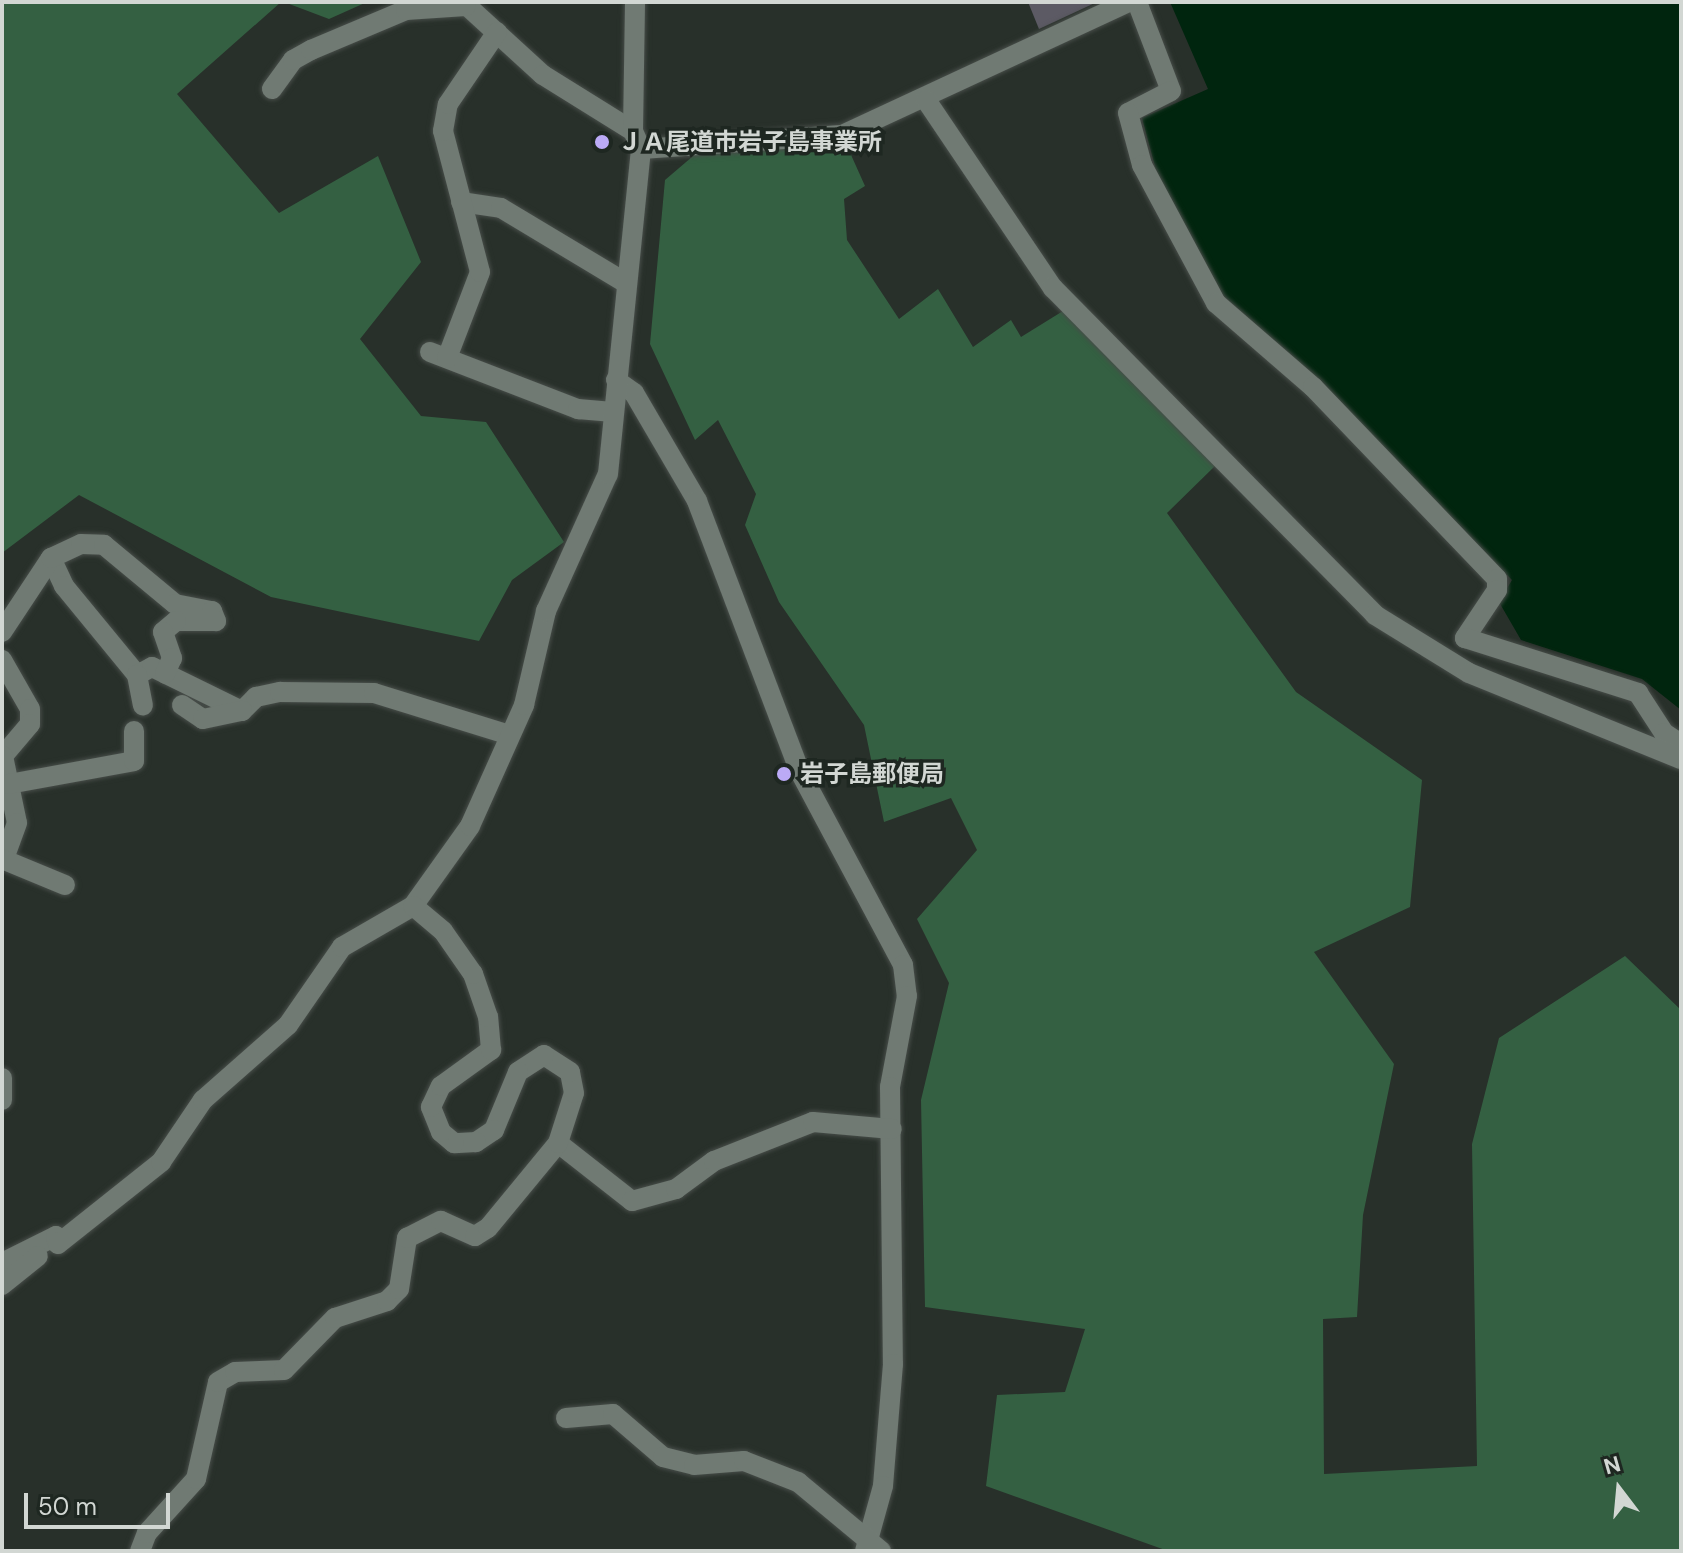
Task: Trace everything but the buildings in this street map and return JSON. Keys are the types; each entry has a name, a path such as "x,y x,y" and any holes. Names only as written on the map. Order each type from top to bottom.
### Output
{"street":[{"path":"2,1285 161,1162 203,1100 288,1025 342,947 413,906 470,826 510,735 546,611 608,474 610,412 626,283 637,140 635,2"},
{"path":"272,89 293,60 311,50 406,10 465,4 543,75 637,140 817,140 926,100 1128,2"},
{"path":"1137,2 1171,91 1128,113 1142,165 1216,303 1313,387 1497,579 1497,590 1465,638 1638,693 1664,733 1681,744"},
{"path":"497,32 448,104 443,131 480,272 438,355 578,409 610,412"},
{"path":"926,100 1053,288 1375,615 1469,673 1681,759"},
{"path":"461,202 501,208 626,283"},
{"path":"616,380 634,393 697,501 799,770 894,937 907,996 890,1087 893,1364 883,1486 871,1548"},
{"path":"2,632 51,558 81,544 104,545 175,604 212,611 216,621 176,621 163,632 172,658 165,674"},
{"path":"51,558 64,586 137,675 143,705"},
{"path":"2,660 30,709 30,724 3,756 17,823 3,858 65,885"},
{"path":"137,675 152,667 242,711"},
{"path":"182,705 203,719 242,711 256,697 342,689 510,735"},
{"path":"9,784 134,761 134,731"},
{"path":"140,1551 147,1533 196,1479 218,1382 235,1372 284,1370 335,1318 387,1301 405,1270 407,1238 441,1221 475,1236 488,1228 558,1143 574,1093 570,1072 544,1055 518,1072 494,1130 476,1142 454,1143 441,1132 431,1107 441,1086 491,1050 488,1017 473,974 443,931 413,906"},
{"path":"2,1078 2,1100"},
{"path":"558,1143 632,1201 676,1189 714,1161 813,1122 892,1129"},
{"path":"2,1263 56,1236 58,1244"},
{"path":"566,1418 613,1414 663,1457 694,1465 744,1461 798,1482 871,1548"}],"shaded area":[{"path":"2,2 281,2 177,94 279,213 378,156 421,262 360,339 421,416 486,422 564,542 512,580 479,641 271,597 79,495 2,553"},
{"path":"284,2 367,2 329,19"},
{"path":"1170,2 1681,2 1681,710 1642,679 1521,640 1499,602 1512,580 1322,383 1217,290 1157,174 1142,118 1208,89"},
{"path":"843,137 865,186 844,199 847,240 899,319 938,289 973,347 1011,320 1021,337 1063,311 1215,466 1167,513 1296,692 1422,780 1410,907 1314,952 1394,1064 1363,1215 1357,1317 1323,1319 1324,1474 1477,1466 1472,1144 1499,1038 1625,956 1681,1010 1681,1551 1168,1551 986,1486 997,1395 1065,1392 1085,1329 925,1307 921,1100 949,983 917,919 977,850 951,798 884,822 864,725 779,602 745,525 756,494 718,420 695,440 650,344 665,180 706,145"}],"place":[{"name":"ＪＡ尾道市岩子島事業所","path":"602,142"},
{"name":"岩子島郵便局","path":"784,774"}]}
